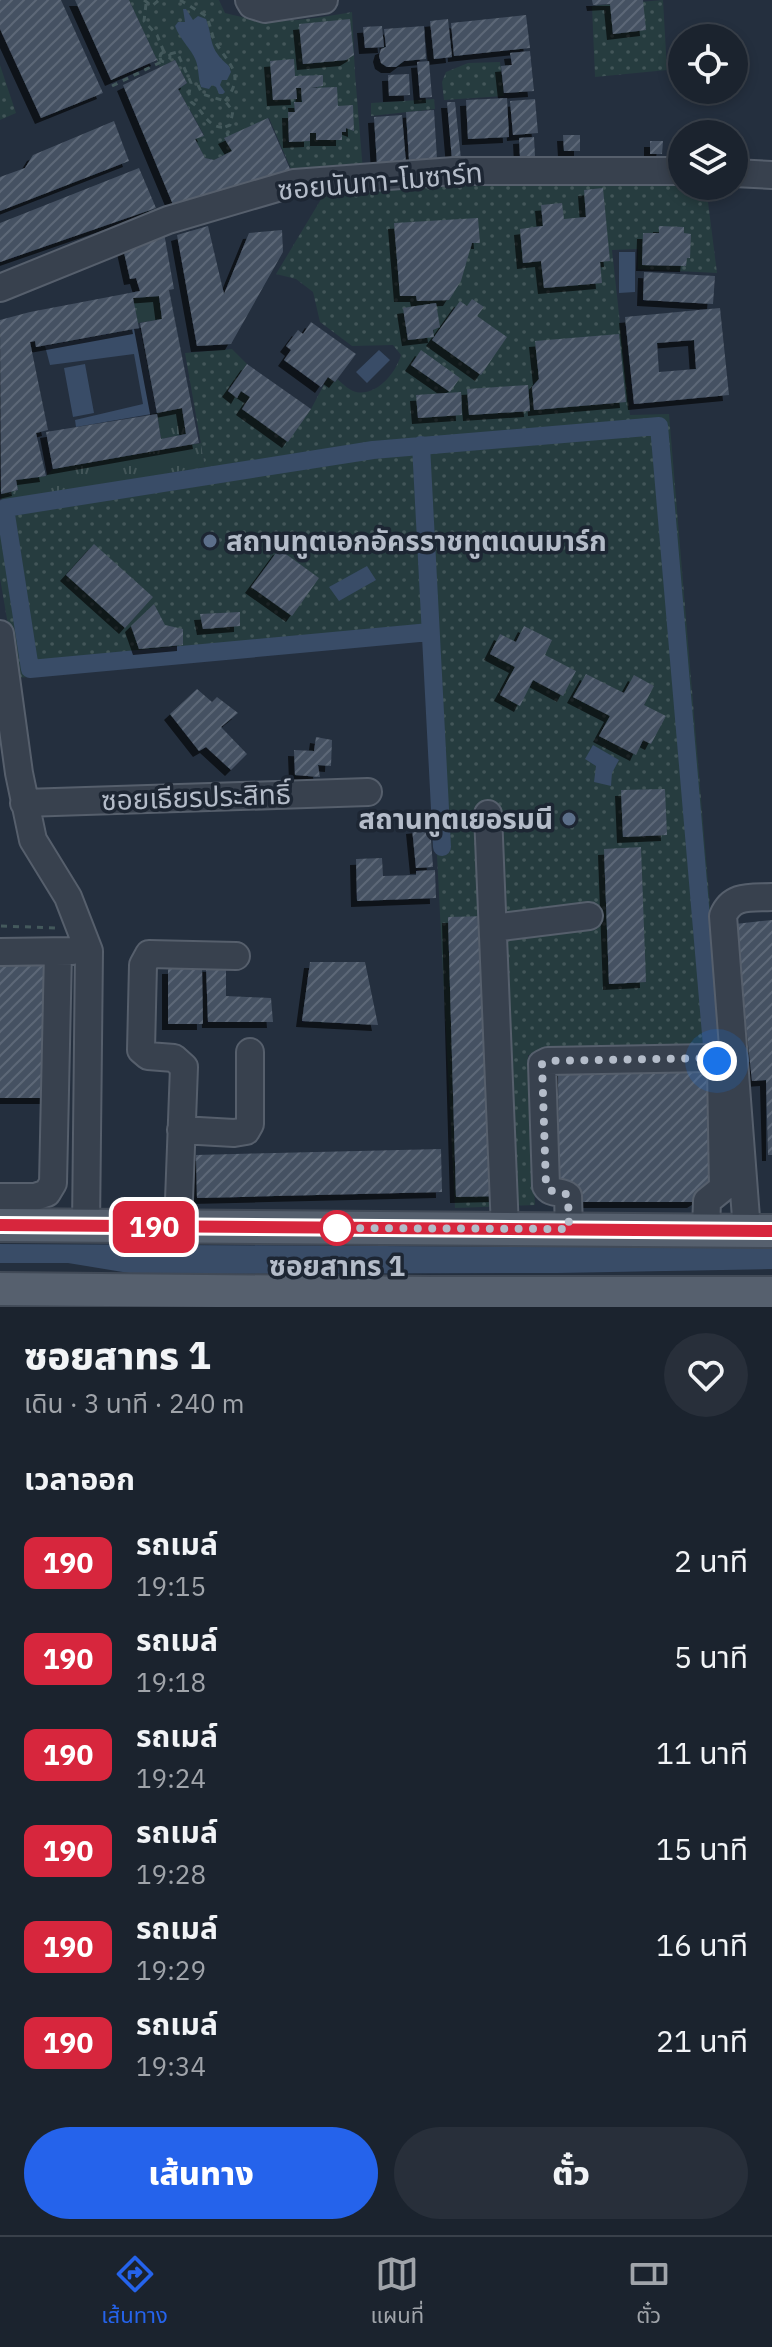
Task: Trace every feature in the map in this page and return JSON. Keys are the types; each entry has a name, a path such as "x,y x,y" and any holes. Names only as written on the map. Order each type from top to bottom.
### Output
{"main road":[{"path":"0,1225 759,1231"},
{"path":"0,1289 85,1298 431,1300 579,1300 772,1293"}],"street":[{"path":"249,0 252,5 265,9 318,1"},
{"name":"ซอยนันทา-โมซาร์ท","path":"0,288 168,220 294,183 454,171 668,171"},
{"path":"748,174 772,175"},
{"path":"0,634 24,803 33,840 68,897 85,940 86,1227"},
{"name":"ซอยเธียรประสิทธิ์","path":"24,803 368,792"},
{"path":"488,814 505,1229"},
{"path":"759,1231 723,916 727,905 735,900 772,897"},
{"path":"493,928 589,916"},
{"path":"0,952 58,952 85,940"},
{"path":"0,1197 35,1197 47,1193 53,1183 58,952"},
{"path":"178,1227 184,1067 174,1058 148,1056 141,1050 145,958 149,954 236,956"},
{"path":"181,1130 246,1131 250,1124 250,1052"},
{"path":"569,1229 568,1196 563,1192 551,1191 546,1186 542,1064 548,1061 708,1058 717,1061 721,1067 723,1188 707,1201 706,1230"}],"path":[{"path":"159,0 154,5 145,2 143,16 149,29 157,35 164,52 177,52 191,83 191,102 201,109 211,125 217,128 230,125 233,111 225,101 202,94 198,85"},
{"path":"180,0 206,16 216,44 232,64 235,80 225,101"},
{"path":"143,30 149,29"},
{"path":"163,61 160,57 164,52"},
{"path":"112,86 163,61 169,61 170,54"},
{"path":"225,127 228,136"},
{"path":"1,926 85,940"}],"green space":[{"path":"129,0 219,0 225,13 273,21 352,12 363,171 294,176 269,118 225,138 232,151 214,160 205,158 195,139 204,135 178,89 187,83 175,60 160,67"},
{"path":"663,0 667,70 595,77 592,6"},
{"path":"500,62 504,96 444,100 442,82 446,72 468,63"},
{"path":"0,65 16,113 0,120"},
{"path":"434,99 435,109 371,116 371,103"},
{"path":"668,177 668,200 708,200 717,273 638,269 638,249 612,250 630,415 669,414 722,1051 528,1055 535,1205 455,1208 426,640 17,678 0,578 0,503 205,467 185,353 232,349 247,364 228,391 237,397 241,391 250,397 242,409 287,441 311,409 328,377 335,382 337,379 353,391 361,392 383,383 401,355 393,345 352,346 320,322 313,292 296,279 276,274 326,191 383,185"},
{"path":"159,296 162,319 138,323 133,298"},
{"path":"182,408 186,434 161,439 157,413"},
{"path":"201,443 205,467 2,502 1,494 18,490 16,480 46,476 53,469"}],"water":[{"path":"183,9 193,20 198,16 206,19 214,48 229,66 231,72 220,85 225,92 223,94 219,94 212,85 209,89 201,87 196,61 175,26 178,22 185,22"},
{"path":"619,252 635,252 635,292 619,293"},
{"path":"140,328 157,413 76,427 75,420 143,404 134,354 50,365 45,346"},
{"path":"379,350 390,360 367,383 356,372"},
{"path":"85,364 94,413 73,417 64,368"},
{"path":"367,566 376,580 339,601 329,587"},
{"path":"593,745 619,760 612,773 611,786 594,782 596,766 585,759"},
{"path":"772,1243 772,1269 135,1274 68,1263 0,1263 0,1244 556,1247"}],"building":[{"path":"0,0 61,0 103,93 41,118 0,29"},
{"path":"75,0 129,0 157,60 111,80"},
{"path":"592,0 643,0 646,30 613,34 610,4 593,5"},
{"path":"526,15 530,48 454,56 451,23"},
{"path":"350,19 354,55 346,60 303,64 299,24"},
{"path":"448,19 452,57 434,59 430,21"},
{"path":"382,26 384,47 365,48 363,27"},
{"path":"424,26 426,59 404,61 396,67 381,63 381,49 386,47 384,29"},
{"path":"530,51 534,91 504,93 501,66 512,65 510,53"},
{"path":"294,59 295,76 323,75 323,86 311,88 337,87 338,106 353,105 354,131 346,128 346,132 342,132 342,140 316,140 316,133 310,133 310,141 289,142 288,112 295,112 294,102 302,102 301,88 296,88 297,99 273,100 270,61"},
{"path":"175,60 187,83 178,89 204,136 195,139 205,158 214,160 232,151 224,138 268,118 290,169 265,181 258,179 174,207 123,85"},
{"path":"429,61 432,97 420,98 417,62"},
{"path":"409,74 410,95 389,96 388,75"},
{"path":"507,98 509,137 468,139 466,100"},
{"path":"535,99 538,133 513,135 510,101"},
{"path":"447,102 455,102 461,159 452,160"},
{"path":"434,110 437,159 409,160 406,112"},
{"path":"402,115 406,163 377,165 374,117"},
{"path":"114,121 129,161 0,211 0,177 25,168 33,155"},
{"path":"563,135 580,135 580,151 564,151"},
{"path":"534,137 535,156 520,157 519,138"},
{"path":"650,141 663,141 662,154 650,154"},
{"path":"139,168 156,208 0,262 0,223"},
{"path":"603,188 610,261 600,262 602,283 544,288 541,261 523,263 520,229 543,226 541,205 562,203 564,219 586,217 584,190"},
{"path":"478,218 480,243 472,243 461,281 449,300 417,301 416,296 400,296 394,223"},
{"path":"208,226 224,294 249,233 282,230 283,252 231,344 197,346 177,235"},
{"path":"659,226 684,227 684,233 691,234 690,258 687,258 686,266 642,265 643,233 659,233"},
{"path":"164,233 174,289 169,290 199,443 53,469 46,432 157,414 161,439 186,434 182,408 157,413 140,323 162,319 159,296 133,298 139,328 36,347 35,341 30,342 48,430 36,433 46,476 16,480 18,490 1,494 0,320 140,291 136,278 130,279 123,248"},
{"path":"644,272 715,276 713,304 643,300"},
{"path":"472,299 484,307 477,316 507,337 481,375 432,340 460,301 467,306"},
{"path":"436,303 440,327 433,330 434,337 408,340 403,308"},
{"path":"720,308 729,395 634,404 625,317","holes":["694,340 696,369 659,372 657,343"]},
{"path":"311,322 356,354 335,382 328,377 321,387 284,360 291,350 286,346 298,330 303,334"},
{"path":"619,334 626,402 534,410 532,387 539,379 535,341"},
{"path":"421,350 460,378 450,392 411,365"},
{"path":"247,364 311,409 288,442 242,409 250,397 241,391 237,398 228,391"},
{"path":"528,385 530,411 469,415 467,389"},
{"path":"461,392 462,415 418,418 416,395"},
{"path":"94,544 153,597 125,628 66,575"},
{"path":"279,549 319,578 292,616 251,587"},
{"path":"154,604 165,625 183,629 183,645 139,649 131,626"},
{"path":"240,612 240,626 203,629 200,614"},
{"path":"524,626 552,640 545,655 576,671 563,696 533,680 520,706 500,695 515,667 490,654 500,634 516,642"},
{"path":"586,674 624,693 634,675 654,686 644,705 666,716 651,744 643,740 636,755 599,736 610,716 573,697"},
{"path":"197,689 212,702 217,697 238,713 221,727 247,754 231,770 206,747 199,751 170,714"},
{"path":"316,737 332,740 331,766 318,765 320,777 295,775 294,750 314,751"},
{"path":"665,789 667,835 623,837 621,790"},
{"path":"430,826 433,867 416,868 412,828"},
{"path":"641,847 646,982 609,984 604,849"},
{"path":"382,858 383,876 416,875 416,871 435,870 436,898 357,901 356,859"},
{"path":"488,916 499,1196 456,1197 448,917"},
{"path":"772,920 772,1155 768,1155 766,1080 752,1081 735,924"},
{"path":"46,960 47,1098 0,1098 0,961"},
{"path":"310,962 365,962 378,1025 302,1021"},
{"path":"206,966 226,966 226,996 271,998 273,1022 208,1022"},
{"path":"168,968 202,968 203,1024 168,1024"},
{"path":"710,1065 718,1178 701,1197 693,1202 582,1202 559,1183 558,1070"},
{"path":"441,1149 442,1192 197,1198 196,1155"}],"waterway":[{"path":"430,632 30,669 5,508 373,450 659,426 712,1046"},
{"path":"421,445 442,847"}],"bus line":[{"name":"190","path":"0,1225 772,1231"}],"place":[{"name":"สถานทูตเอกอัครราชทูตเดนมาร์ก","path":"210,541"},
{"name":"สถานทูตเยอรมนี","path":"569,819"},
{"name":"ซอยสาทร 1","path":"337,1228"}],"route":[{"path":"337,1228 327,1228 569,1229 568,1196 548,1190 546,1186 542,1064 548,1061 681,1058 717,1061"}]}
